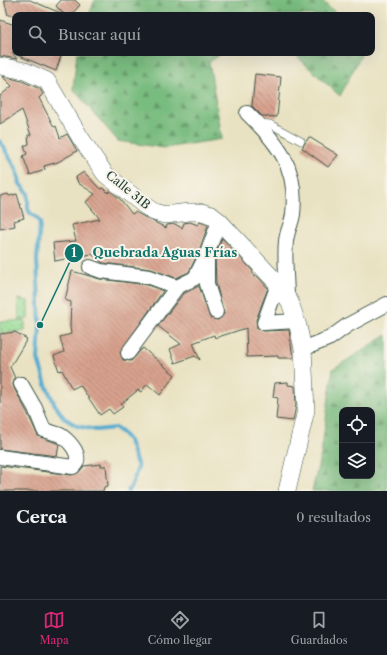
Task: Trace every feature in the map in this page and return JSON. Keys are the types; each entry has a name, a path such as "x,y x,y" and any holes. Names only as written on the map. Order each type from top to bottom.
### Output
{"street":[{"name":"Calle 31B","path":"0,66 25,71 46,81 80,137 105,174 144,205 154,212 165,215 202,212 211,215 220,221 278,284 287,299 296,321 303,349 306,410 287,491"},
{"path":"252,118 267,133 286,160 295,190 293,216 286,240 287,299"},
{"path":"128,353 178,287 195,278 207,254 220,221"},
{"path":"207,254 207,284 216,312"},
{"path":"90,267 101,271 150,278 178,287"},
{"path":"278,284 264,323 296,321"},
{"path":"303,349 330,338 348,325 387,304"},
{"path":"0,457 73,467 78,458 77,453 61,436 44,430 35,408 21,384"}],"lane":[{"path":"252,118 270,124 301,141"}],"green space":[{"path":"95,0 321,0 335,12 90,12"},
{"path":"77,56 218,56 209,62 222,139 164,148 118,141 73,89"},
{"path":"296,56 360,56 340,96"},
{"path":"18,299 28,301 28,319 19,320"},
{"path":"0,321 25,321 25,331 0,333"},
{"path":"387,335 387,491 312,491 321,454 333,369"}],"building":[{"path":"4,0 30,0 58,12 12,12 12,15 8,15"},
{"path":"61,0 75,0 80,5 74,12 62,12 56,6"},
{"path":"0,20 12,24 12,56 14,56 17,59 0,56"},
{"path":"19,56 61,56 56,71"},
{"path":"255,74 281,77 277,117 262,116 252,106"},
{"path":"2,76 22,81 40,89 43,94 39,98 54,127 56,126 60,138 67,134 77,151 58,162 44,166 45,170 30,175 23,156 27,154 24,146 29,144 28,135 31,135 22,110 0,124 0,96 12,86"},
{"path":"309,137 338,155 328,167 302,148"},
{"path":"84,172 100,189 103,188 108,193 110,191 120,199 132,214 135,212 166,228 167,225 175,224 182,228 184,223 190,222 198,225 200,222 208,225 199,251 189,272 176,278 151,269 103,263 92,254 55,261 53,243 76,241 72,225 100,219 86,202 95,194 78,183 76,177"},
{"path":"8,194 9,196 17,194 24,218 14,221 15,226 0,229 0,196"},
{"path":"222,238 252,270 254,277 257,276 268,288 256,320 257,328 264,331 289,330 293,358 278,358 278,356 247,357 246,328 215,338 214,335 193,343 200,360 195,356 175,363 170,349 181,344 158,326 183,294 199,286 210,318 218,320 224,314 216,283 215,256"},
{"path":"72,271 100,279 148,285 163,291 120,352 123,360 131,361 143,348 175,375 160,395 147,384 141,392 138,390 121,404 123,407 113,414 109,409 100,415 80,385 72,389 62,370 59,371 54,356 64,352 60,337 71,334 71,302 65,300"},
{"path":"15,332 27,339 10,367 15,378 13,384 14,388 38,436 59,444 57,456 0,449 0,334"},
{"path":"288,382 288,385 295,386 296,405 293,421 276,419 278,398 273,397 275,383"},
{"path":"101,464 101,466 106,466 108,486 104,487 103,491 0,491 0,466 72,475 79,472 84,466"}],"waterway":[{"path":"0,141 17,170 20,184 28,193 28,209 40,223 37,260 40,325 38,359 46,385 55,405 64,418 77,426 96,430 115,428 129,441 138,467 131,487 128,491"}],"place":[{"name":"Quebrada Aguas Frías","path":"40,325"}]}
